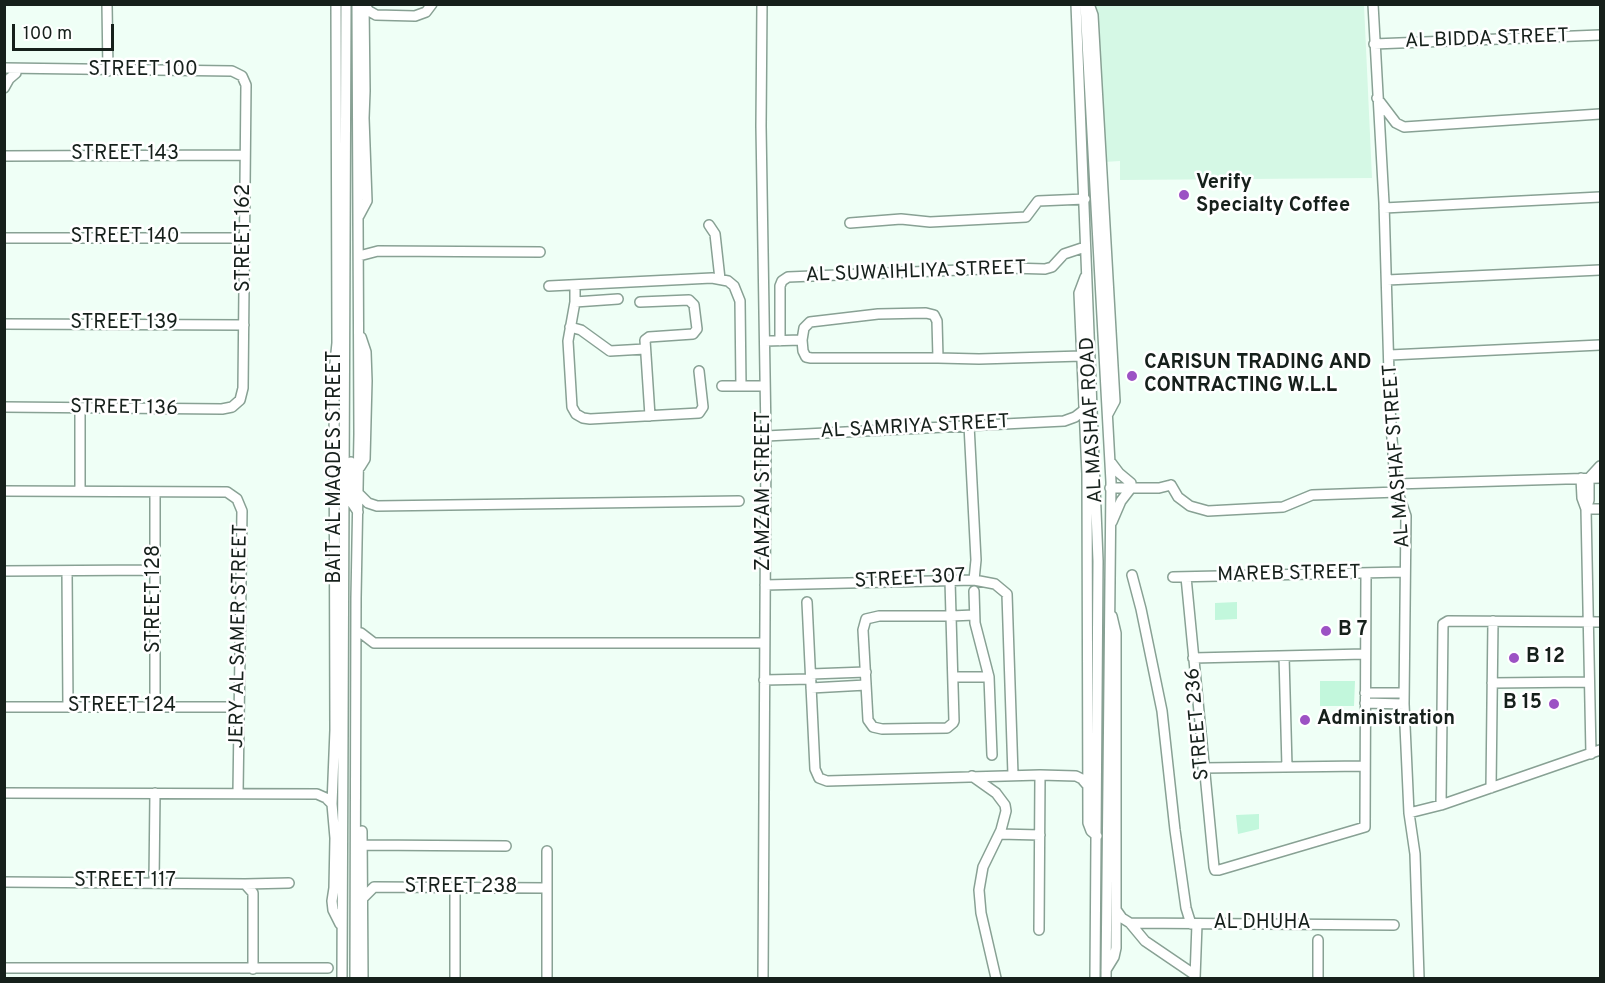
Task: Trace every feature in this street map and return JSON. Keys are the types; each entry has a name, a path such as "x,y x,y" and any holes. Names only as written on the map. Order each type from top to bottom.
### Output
{"street":[{"path":"107,4 108,71"},
{"name":"BAIT AL MAQDES STREET","path":"336,4 333,565 335,594 332,804 335,838 332,905 341,927"},
{"name":"BAIT AL MAQDES STREET","path":"342,978 346,4"},
{"name":"BAIT AL MAQDES STREET","path":"357,4 359,216 357,564 363,978"},
{"path":"364,4 376,15 419,16 426,12 432,4"},
{"name":"BAIT AL MAQDES STREET","path":"359,216 367,201 364,4"},
{"name":"ZAMZAM STREET","path":"762,4 766,436 763,978"},
{"name":"AL MASHAF ROAD","path":"1076,4 1098,561 1095,978"},
{"name":"AL MASHAF ROAD","path":"1087,4 1090,121 1098,222 1111,485 1106,974"},
{"name":"AL MASHAF STREET","path":"1373,4 1384,208 1390,408 1397,488 1406,516 1403,693 1409,813 1415,854 1419,978"},
{"path":"364,25 376,15"},
{"name":"AL BIDDA STREET","path":"1374,44 1600,35"},
{"name":"STREET 100","path":"4,68 232,71 242,76"},
{"name":"STREET 100","path":"4,74 44,69"},
{"path":"4,88 16,73"},
{"name":"STREET 162","path":"240,400 243,388 246,85 242,76"},
{"path":"1377,97 1396,123 1404,127 1600,114"},
{"name":"STREET 143","path":"4,156 245,155"},
{"path":"346,165 351,192 351,243 359,256 378,250"},
{"path":"1384,208 1600,197"},
{"path":"850,223 901,219 930,222 1026,217 1038,201 1085,199"},
{"path":"709,225 715,234 720,279"},
{"name":"STREET 140","path":"4,238 244,238"},
{"path":"359,238 370,248 378,250 540,252"},
{"name":"AL SUWAIHLIYA STREET","path":"780,341 780,286 786,278 1010,268 1045,269 1052,267 1062,255 1085,247"},
{"path":"1069,252 1086,262"},
{"path":"1387,280 1600,270"},
{"name":"AL MASHAF ROAD","path":"1086,275 1079,293 1087,474 1088,823 1091,831 1097,836"},
{"path":"549,286 720,279 734,286 740,301 741,386"},
{"path":"575,285 575,302 568,341 572,407 576,414 590,419 702,411 699,371"},
{"path":"575,302 618,299"},
{"path":"640,302 688,300 694,305 695,333 647,337 645,340 650,416"},
{"path":"938,358 938,321 934,315 926,313 878,314 810,322 804,328 803,351 806,357 811,358 979,359 1082,356"},
{"name":"STREET 139","path":"4,324 244,325"},
{"path":"570,327 581,330 610,351 645,349"},
{"path":"765,341 802,340"},
{"path":"1390,354 1600,345"},
{"path":"722,386 765,386"},
{"name":"STREET 136","path":"4,407 222,409 232,407 240,400"},
{"path":"80,408 80,491"},
{"name":"AL SAMRIYA STREET","path":"766,436 1064,421 1084,411"},
{"path":"345,413 351,448 352,503 358,512 382,506"},
{"path":"1064,421 1076,425 1085,433"},
{"name":"STREET 307","path":"765,585 974,580 976,560 969,425"},
{"path":"1109,460 1131,485"},
{"path":"1585,478 1600,466"},
{"path":"1585,478 1586,490 1582,498 1586,509 1591,754"},
{"path":"1111,485 1171,485 1178,497 1190,507 1208,511 1283,507 1312,495 1397,488 1600,478"},
{"path":"1110,527 1131,485"},
{"name":"JERY AL SAMER STREET","path":"4,491 226,492 237,499 240,505 238,793"},
{"name":"STREET 128","path":"155,492 155,707"},
{"path":"335,502 345,492"},
{"path":"358,493 368,503 382,506 739,501"},
{"path":"1586,509 1600,509"},
{"path":"1086,576 1098,561"},
{"name":"BAIT AL MAQDES STREET","path":"355,978 361,654 361,577 357,564"},
{"path":"333,565 344,576"},
{"path":"4,571 155,570"},
{"path":"67,571 68,707"},
{"name":"MAREB STREET","path":"1173,577 1405,572"},
{"path":"1203,768 1365,766 1366,573"},
{"path":"1132,575 1162,711 1186,908 1194,924 1195,976"},
{"name":"STREET 236","path":"1186,577 1203,768 1215,870 1365,827 1365,766"},
{"path":"950,580 951,616 953,677 954,718 953,723 947,728 877,729 870,724 863,626 870,617 879,615 951,616 974,615"},
{"path":"974,580 995,584 1007,594 1013,775"},
{"path":"974,591 974,615 989,677 992,755"},
{"path":"807,602 815,769 819,778 826,781 1013,775 1076,776 1088,786"},
{"name":"AL MASHAF ROAD","path":"1106,974 1114,957 1117,936 1116,633 1109,609"},
{"path":"1441,805 1441,627 1448,621 1600,622"},
{"path":"1491,788 1493,621"},
{"path":"361,633 374,643 764,643"},
{"path":"361,654 374,643"},
{"path":"1193,658 1365,654"},
{"path":"1284,656 1287,767"},
{"path":"811,680 866,672"},
{"path":"953,677 989,677"},
{"path":"764,680 811,680 866,685"},
{"path":"1492,683 1588,682"},
{"path":"1365,698 1403,693"},
{"path":"1365,698 1404,704"},
{"name":"STREET 124","path":"4,707 239,707"},
{"path":"333,761 343,740"},
{"path":"1409,813 1441,805 1600,750"},
{"path":"1076,776 1088,763"},
{"path":"1039,930 1040,775"},
{"path":"972,776 989,786 1005,805 1005,818 983,867 979,890 981,914 996,978"},
{"path":"317,794 333,783"},
{"path":"4,793 317,794 332,804"},
{"path":"154,882 155,793"},
{"path":"999,834 1040,835"},
{"path":"362,845 506,846"},
{"path":"547,978 548,851"},
{"path":"362,874 374,887 362,899"},
{"path":"1107,875 1116,893"},
{"name":"STREET 117","path":"4,882 154,882 248,886 289,883"},
{"path":"248,886 253,969"},
{"name":"STREET 238","path":"374,887 547,888"},
{"path":"455,888 455,978"},
{"path":"1117,911 1145,941 1195,976"},
{"path":"1117,936 1123,927 1130,923"},
{"name":"AL DHUHA","path":"1130,923 1394,925"},
{"path":"1318,940 1318,978"},
{"path":"4,968 82,973 328,968"}],"shaded area":[{"path":"1095,5 1364,5 1372,178 1120,180 1120,161 1104,162"},
{"path":"1237,602 1237,619 1215,620 1215,603"},
{"path":"1320,681 1355,681 1354,706 1320,706"},
{"path":"1259,814 1259,829 1238,834 1236,815"}],"place":[{"name":"Verify Specialty Coffee","path":"1184,195"},
{"name":"CARISUN TRADING AND CONTRACTING W.L.L","path":"1132,376"},
{"name":"B 7","path":"1326,631"},
{"name":"B 12","path":"1514,658"},
{"name":"B 15","path":"1554,704"},
{"name":"Administration","path":"1305,720"}]}
